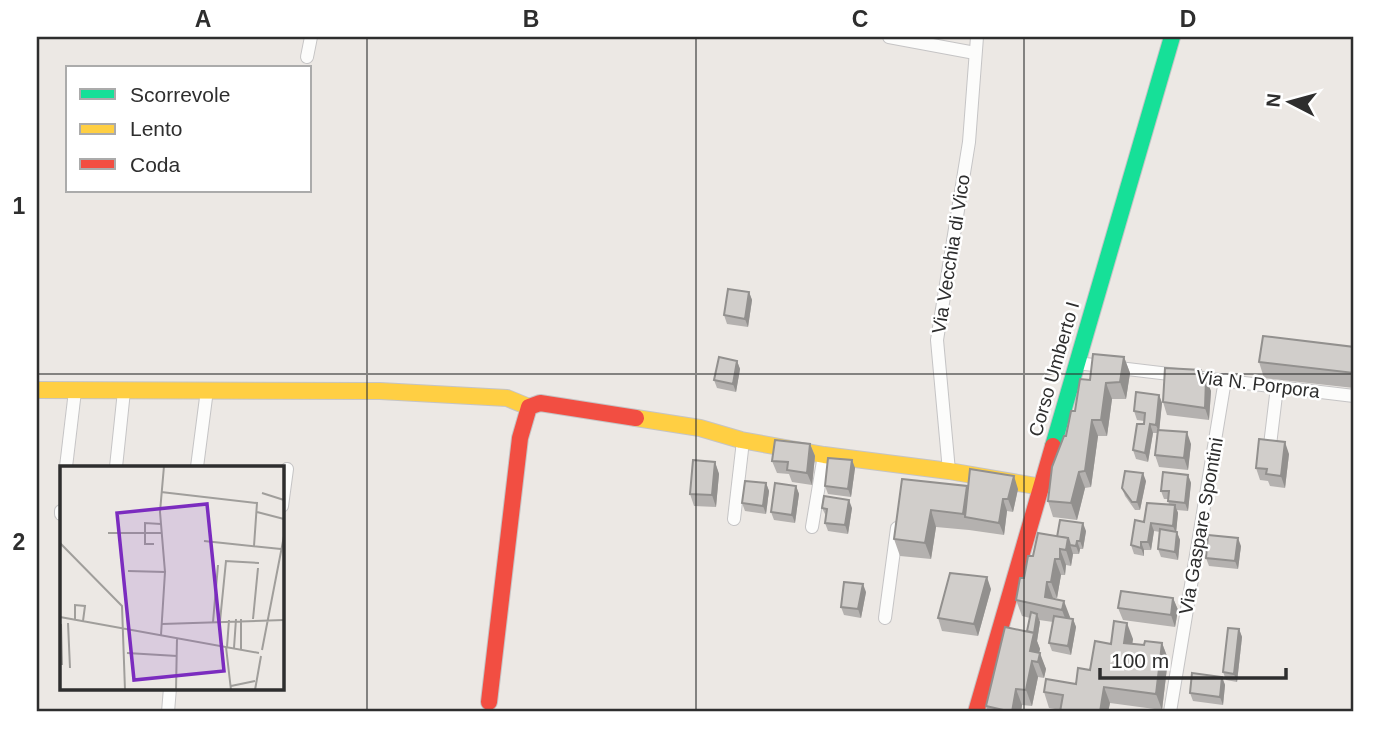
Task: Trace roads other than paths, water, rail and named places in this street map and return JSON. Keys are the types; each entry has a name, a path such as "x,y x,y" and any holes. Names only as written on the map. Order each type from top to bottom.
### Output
{"street":[{"path":"307,57 311,37"},
{"path":"889,37 975,54"},
{"name":"Via Vecchia di Vico","path":"949,471 937,340 969,142 976,37"},
{"name":"Corso Umberto I","path":"976,712 1172,37"},
{"name":"Via N. Porpora","path":"1077,363 1354,396"},
{"name":"Via Gaspare Spontini","path":"1170,712 1225,380"},
{"path":"1270,445 1277,387"},
{"path":"37,390 380,391 507,398 529,407 541,403 700,428 743,441 905,472 949,471 1041,486"},
{"path":"197,466 207,390"},
{"path":"66,466 75,391"},
{"path":"116,466 124,391"},
{"path":"489,702 520,438 529,407"},
{"path":"734,519 743,441"},
{"path":"812,527 824,455"},
{"path":"284,491 287,469"},
{"path":"886,618 899,516"},
{"path":"167,712 170,690"}]}
